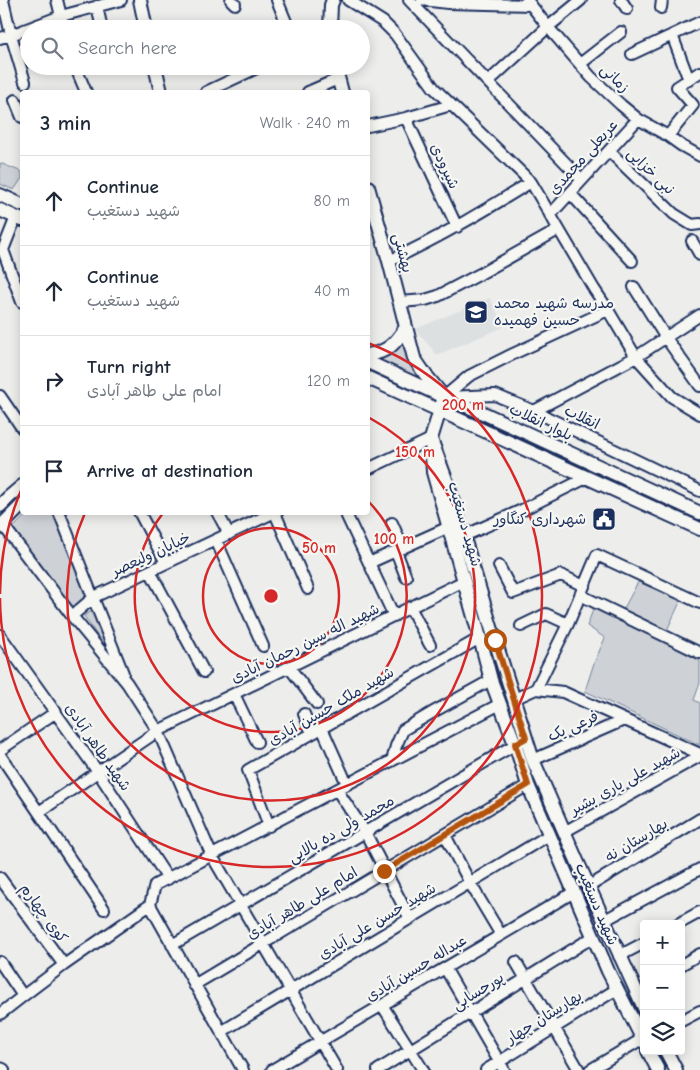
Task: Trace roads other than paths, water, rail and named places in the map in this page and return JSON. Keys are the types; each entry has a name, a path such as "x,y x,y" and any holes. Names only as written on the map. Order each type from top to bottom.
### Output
{"main road":[{"path":"140,0 144,20"},
{"path":"330,20 333,0"},
{"path":"157,75 161,90"},
{"path":"337,75 341,90"},
{"name":"بهشتی","path":"370,194 414,358 444,397"},
{"path":"0,195 20,203"},
{"path":"0,210 19,219"},
{"path":"370,354 384,351 393,345 406,327"},
{"name":"بلوار انقلاب","path":"370,363 700,511"},
{"name":"بلوار انقلاب","path":"370,379 700,529"},
{"path":"431,439 444,397"},
{"name":"شهید دستغیب","path":"431,439 433,472 448,527 491,680 515,744 527,762 564,832 620,956 639,988"},
{"name":"شهید دستغیب","path":"431,439 447,482 526,738 528,785 617,989 640,1035"},
{"path":"0,506 20,488"},
{"path":"1,523 20,507"},
{"path":"500,704 514,699"},
{"path":"650,1055 658,1070"},
{"path":"668,1055 676,1070"}],"street":[{"path":"3,0 20,65"},
{"path":"57,0 61,16"},
{"path":"50,20 121,0"},
{"path":"277,0 285,20"},
{"path":"348,0 383,22 395,34 434,88 531,182 558,230 636,357 672,397 700,414"},
{"path":"409,0 582,180"},
{"path":"422,0 448,3 529,2"},
{"path":"488,82 548,27 582,0"},
{"path":"620,0 627,9"},
{"name":"زمانی","path":"529,2 591,77 621,106 638,119 700,156"},
{"path":"97,6 100,20"},
{"path":"632,54 700,22"},
{"path":"0,38 20,32"},
{"path":"580,64 621,32"},
{"path":"668,136 697,107 678,87 696,76 672,35"},
{"path":"23,75 25,82"},
{"path":"79,75 85,90"},
{"path":"210,90 242,75"},
{"path":"313,90 338,79"},
{"path":"15,100 20,112"},
{"path":"370,126 406,118 451,105"},
{"name":"شیرودی","path":"406,118 457,227"},
{"name":"عربعلی محمدی","path":"550,215 638,119"},
{"name":"نبی خزایی","path":"609,151 674,214 692,224 700,224"},
{"path":"389,261 421,247 457,227 531,182"},
{"path":"570,193 632,261"},
{"path":"19,219 3,250 20,297"},
{"path":"400,302 425,300 438,296 558,230"},
{"path":"692,241 700,254"},
{"path":"634,288 700,386"},
{"path":"444,397 469,376 608,310"},
{"path":"534,411 636,357 700,316"},
{"name":"انقلاب","path":"444,397 495,395 534,411 700,491"},
{"path":"0,396 20,425"},
{"path":"372,467 431,439"},
{"path":"464,536 586,478"},
{"path":"60,515 127,683"},
{"path":"141,515 166,563"},
{"path":"219,515 229,534"},
{"name":"خیابان ولیعصر","path":"72,616 94,598 269,515"},
{"path":"276,515 308,589"},
{"path":"346,515 394,616"},
{"path":"1,523 72,616 127,683 158,731 212,856 337,1070"},
{"path":"392,523 406,576"},
{"path":"369,563 448,527"},
{"path":"216,540 263,646"},
{"path":"536,689 568,624 597,555 700,603"},
{"path":"499,566 513,593 561,575 582,591 700,653"},
{"path":"150,571 204,672"},
{"name":"شهید اله سین رحمان آبادی","path":"39,812 158,731 464,581"},
{"path":"410,607 430,645"},
{"path":"522,626 546,614 568,624"},
{"name":"شهید طاهر آبادی","path":"0,635 98,772 168,879"},
{"name":"شهید ملک حسین آبادی","path":"269,826 248,770 480,638"},
{"path":"289,667 317,704"},
{"path":"392,761 403,730 491,680"},
{"path":"514,699 536,689 563,692 700,755"},
{"path":"234,694 257,742"},
{"path":"0,1014 64,965 150,905 156,885 500,704"},
{"path":"0,750 56,712"},
{"path":"304,714 312,734"},
{"name":"فرعی یک","path":"527,762 624,720"},
{"path":"322,728 347,784"},
{"name":"محمد ولی ده بالایی","path":"172,946 526,738"},
{"path":"0,755 104,909"},
{"name":"شهید علی یاری بشیر","path":"564,832 700,755"},
{"name":"امام علی طاهر آبادی","path":"194,984 528,785"},
{"path":"337,790 365,832 410,919"},
{"name":"بهارستان نه","path":"588,887 700,819"},
{"path":"445,835 470,883 501,935"},
{"name":"شهید حسن علی آبادی","path":"221,1032 549,836"},
{"path":"604,920 700,869"},
{"name":"کوی چهارم","path":"0,878 64,965"},
{"name":"عبداله حسین آبادی","path":"272,1070 574,892"},
{"path":"150,905 243,1070"},
{"path":"685,920 700,912"},
{"name":"پورحسابی","path":"378,1070 594,937"},
{"path":"620,956 640,945"},
{"path":"685,963 700,954"},
{"path":"0,962 23,996"},
{"path":"516,962 579,1070"},
{"path":"446,968 502,1066"},
{"name":"بهارستان چهار","path":"486,1070 502,1066 555,1028 617,989"},
{"path":"382,1005 423,1070"},
{"path":"685,1019 700,1011"},
{"path":"590,1070 640,1043"}],"place":[{"name":"مدرسه شهید محمد حسین فهمیده","path":"476,312"},
{"name":"شهرداری کنگاور","path":"604,519"}]}
